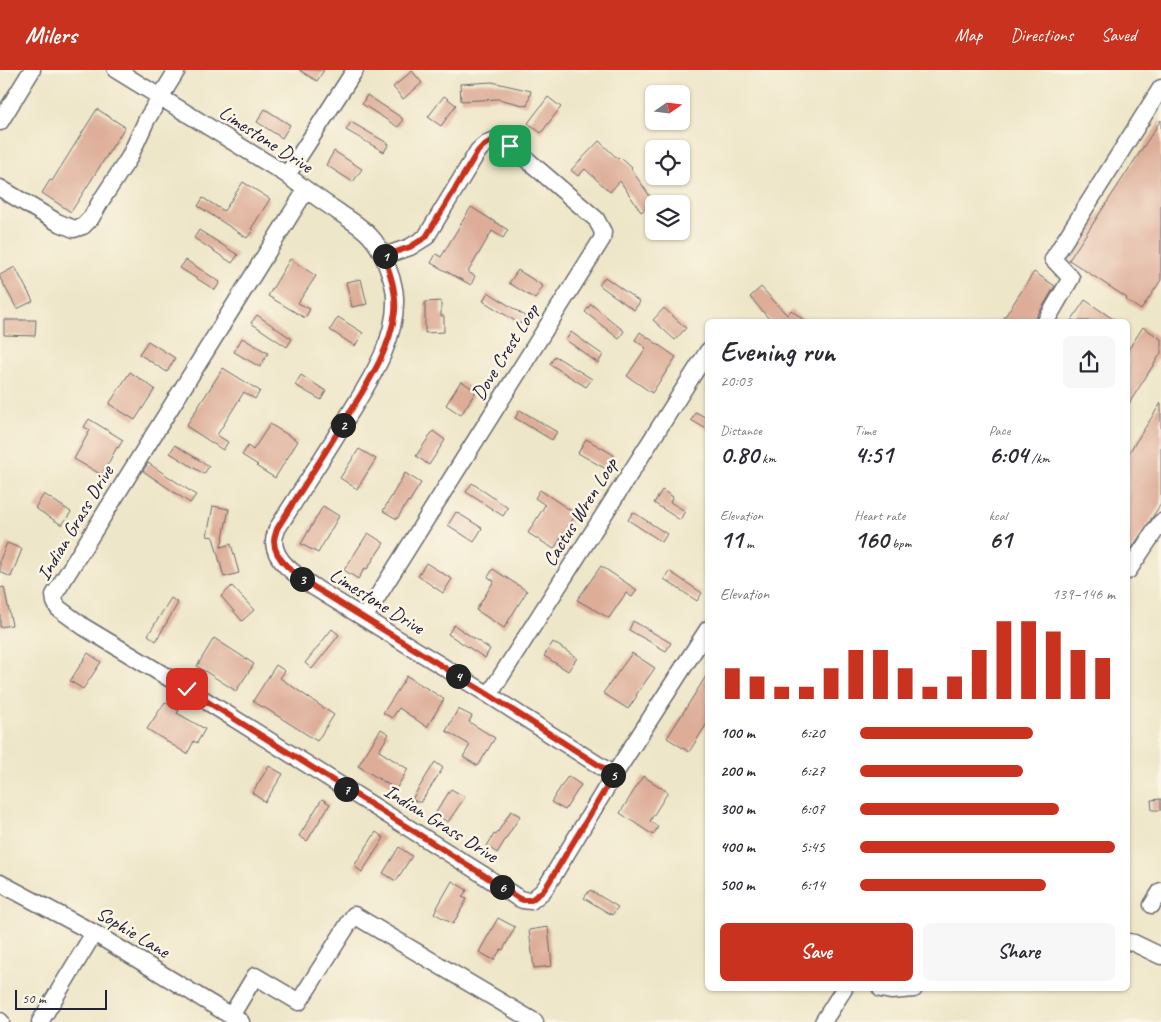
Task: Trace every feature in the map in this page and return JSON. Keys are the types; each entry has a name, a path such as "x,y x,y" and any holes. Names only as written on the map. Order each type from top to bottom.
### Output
{"street":[{"path":"0,122 32,70"},
{"name":"Limestone Drive","path":"116,70 287,176 364,231 370,236 384,256 392,280 395,299 395,312 389,342 354,405 277,529 274,539 279,556 295,573 317,589 614,775"},
{"path":"0,188 57,222 74,229 84,226 92,218 129,158 147,119 177,70"},
{"path":"287,176 355,70"},
{"path":"1047,319 1071,278 1054,259 1161,88"},
{"name":"Dove Crest Loop","path":"364,618 602,238 603,232 596,220 510,146 494,140 478,151 426,237 410,247 384,256"},
{"name":"Indian Grass Drive","path":"306,190 54,595 58,608 84,628 187,689 523,900 531,900 543,891 614,775"},
{"name":"Cactus Wren Loop","path":"489,695 705,356"},
{"path":"1130,569 1161,522"},
{"path":"614,775 705,634"},
{"name":"Sophie Lane","path":"0,883 94,933 236,1019"},
{"path":"1152,905 1161,891"},
{"path":"236,1019 255,976 299,1002 354,915 535,1022"},
{"path":"40,1022 94,933"},
{"path":"1130,942 1161,956"},
{"path":"823,1022 843,991"}],"building":[{"path":"299,70 324,70 317,81"},
{"path":"412,71 422,83 403,99 393,87"},
{"path":"492,82 531,91 527,106 498,99 461,101 460,84"},
{"path":"367,95 402,118 402,122 398,127 362,104"},
{"path":"444,96 456,105 441,126 428,117"},
{"path":"548,97 561,107 541,133 528,123"},
{"path":"97,109 125,127 71,212 42,193 50,180 52,181"},
{"path":"265,109 290,125 282,138 257,122"},
{"path":"1161,120 1161,280 1141,310 1126,300 1127,298 1069,260"},
{"path":"351,122 389,144 384,152 346,130"},
{"path":"599,141 618,159 620,157 632,168 649,195 645,195 645,209 641,212 620,181 610,192 585,169 578,176 571,170"},
{"path":"334,151 362,169 353,182 326,165"},
{"path":"243,182 270,199 247,238 198,206 203,198 224,211"},
{"path":"471,207 508,230 503,238 492,231 468,272 475,276 471,285 431,263 436,254 441,257"},
{"path":"199,230 238,255 232,263 194,238"},
{"path":"290,259 316,276 298,303 310,309 305,318 268,296"},
{"path":"186,260 220,282 215,290 180,268"},
{"path":"15,267 33,301 17,309 0,278 0,275"},
{"path":"518,270 543,286 535,299 509,283"},
{"path":"1034,272 1055,286 1036,319 1003,319"},
{"path":"605,277 640,302 634,310 599,285"},
{"path":"361,279 367,304 352,307 346,282"},
{"path":"761,287 787,315 791,310 802,319 769,319 750,297"},
{"path":"488,292 525,316 520,324 483,301"},
{"path":"1085,300 1113,319 1072,319"},
{"path":"441,301 441,316 444,316 444,332 425,333 425,302"},
{"path":"591,304 624,331 619,339 585,312"},
{"path":"664,308 686,328 675,340 653,320"},
{"path":"257,315 292,339 287,347 251,323"},
{"path":"338,317 363,333 355,346 330,330"},
{"path":"4,320 36,320 35,336 4,335"},
{"path":"1143,327 1161,339 1161,353 1130,402 1130,347"},
{"path":"571,332 603,355 598,363 566,340"},
{"path":"640,332 676,357 652,393 627,376 646,348 635,340"},
{"path":"242,338 268,353 260,367 234,352"},
{"path":"148,341 175,358 167,372 139,354"},
{"path":"555,356 592,379 586,387 550,364"},
{"path":"223,368 260,391 255,399 244,392 217,435 228,442 223,450 186,426"},
{"path":"130,372 155,389 135,420 109,404"},
{"path":"301,375 326,391 321,400 295,385"},
{"path":"461,381 476,391 461,415 446,405"},
{"path":"1161,403 1161,504 1130,551 1130,451"},
{"path":"520,410 557,432 552,440 515,418"},
{"path":"696,412 705,417 705,428 691,420"},
{"path":"89,419 123,440 117,447 102,475 74,459 90,430 84,427"},
{"path":"270,424 298,441 275,478 242,455 248,446 253,450"},
{"path":"433,431 445,440 429,465 416,456"},
{"path":"586,439 614,455 606,469 578,453"},
{"path":"175,445 209,466 204,474 170,453"},
{"path":"359,449 376,459 357,489 340,478"},
{"path":"148,463 196,495 190,503 143,471"},
{"path":"405,473 421,483 397,519 383,511"},
{"path":"472,483 508,508 503,516 466,492"},
{"path":"540,490 576,514 554,549 528,533 545,505 535,498"},
{"path":"662,490 673,497 670,502 685,511 680,520 654,503"},
{"path":"44,494 71,512 62,525 35,508"},
{"path":"213,506 229,509 221,547 231,544 239,573 224,577 213,537 207,536"},
{"path":"323,506 339,516 318,553 301,544"},
{"path":"456,512 482,528 474,542 448,525"},
{"path":"633,512 667,534 662,542 628,520"},
{"path":"368,533 384,543 358,579 344,570"},
{"path":"7,543 22,549 11,577 0,572 0,560"},
{"path":"426,563 452,579 443,593 418,576"},
{"path":"601,566 637,590 632,597 626,593 609,618 577,600"},
{"path":"493,569 527,591 504,628 476,610 494,581 488,577"},
{"path":"669,571 702,593 697,601 664,579"},
{"path":"232,586 254,610 242,621 221,596"},
{"path":"4,587 12,625 0,627 0,588"},
{"path":"171,598 178,603 156,641 148,635"},
{"path":"633,621 671,643 666,651 629,630"},
{"path":"454,625 490,649 485,658 448,634"},
{"path":"332,629 339,635 312,669 305,663"},
{"path":"214,638 254,664 236,691 197,666"},
{"path":"553,642 577,658 568,671 544,656"},
{"path":"88,653 101,662 83,689 70,681"},
{"path":"632,653 655,668 628,709 603,693"},
{"path":"276,665 285,671 280,678 334,715 317,741 253,701"},
{"path":"407,676 444,699 427,727 399,708 392,718 383,713"},
{"path":"705,678 705,727 689,752 667,738"},
{"path":"165,702 179,711 177,713 205,729 197,743 194,741 187,754 147,729"},
{"path":"458,709 472,716 469,722 495,738 478,766 463,757 470,745 446,731"},
{"path":"381,729 389,734 379,751 408,769 396,789 358,766"},
{"path":"435,762 443,768 421,802 417,802 412,799"},
{"path":"269,766 283,774 265,802 252,793"},
{"path":"568,776 581,785 565,810 551,802"},
{"path":"643,776 668,792 650,821 658,827 653,835 620,813"},
{"path":"451,789 465,797 448,822 435,814"},
{"path":"322,799 330,804 307,841 299,836"},
{"path":"1161,799 1161,810 1152,810 1151,800"},
{"path":"511,811 520,816 497,853 487,846"},
{"path":"376,832 384,838 362,872 354,866"},
{"path":"399,847 412,856 396,881 383,873"},
{"path":"452,881 467,890 462,897 467,899 453,924 434,913"},
{"path":"590,890 618,907 612,915 584,898"},
{"path":"498,918 515,927 503,950 501,949 494,960 479,952"},
{"path":"548,927 552,966 534,968 529,930"}],"route":[{"path":"187,689 523,900 531,900 543,891 614,775 317,589 285,564 275,547 274,539 277,529 354,405 389,342 395,312 395,299 392,280 384,256 419,243 426,237 478,151 483,146 490,141 497,140 505,142 510,146"}]}
